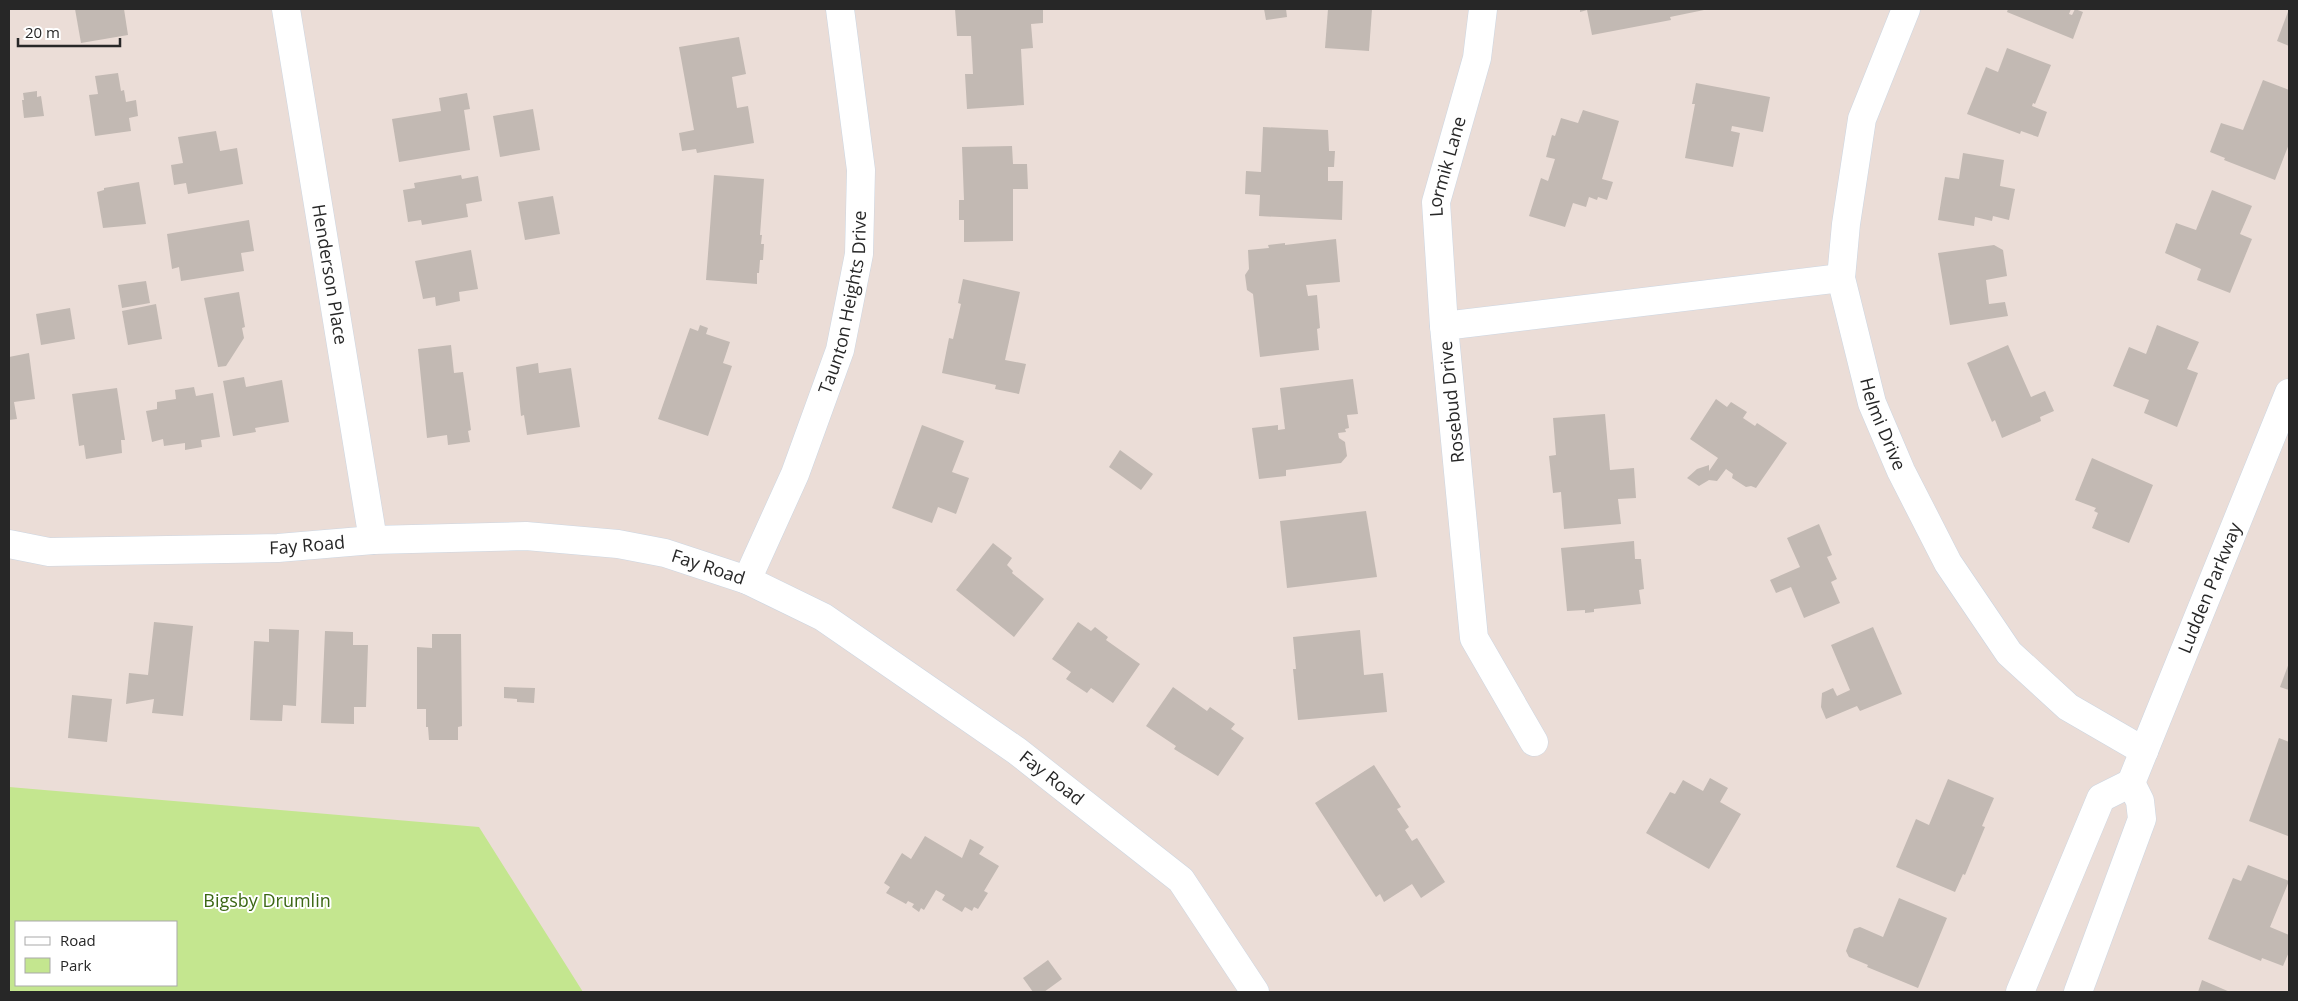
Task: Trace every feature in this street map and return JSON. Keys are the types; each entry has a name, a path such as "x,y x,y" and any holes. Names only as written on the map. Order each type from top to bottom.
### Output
{"street":[{"name":"Henderson Place","path":"286,9 373,540"},
{"name":"Taunton Heights Drive","path":"747,580 795,474 840,350 859,254 861,170 840,9"},
{"name":"Lormik Lane","path":"1444,326 1436,202 1477,58 1483,9"},
{"name":"Helmi Drive","path":"1906,9 1862,119 1846,224 1841,278 1872,403 1901,471 1948,563 2009,654 2068,707 2144,751"},
{"name":"Rosebud Drive","path":"1534,742 1474,638 1444,326 1841,278"},
{"name":"Ludden Parkway","path":"2131,783 2289,393"},
{"name":"Fay Road","path":"9,544 48,552 278,548 373,540 526,536 618,544 665,554 747,580 823,617 1017,751 1181,880 1255,992"},
{"path":"2020,992 2101,798 2131,783 2140,801 2142,819 2078,992"}],"green space":[{"name":"Bigsby Drumlin","path":"9,787 479,827 583,992 9,992"}],"building":[{"path":"75,9 124,9 128,35 81,43"},
{"path":"955,9 1043,9 1043,23 1031,24 1033,48 1021,49 1024,105 967,109 965,74 973,74 971,36 957,36"},
{"path":"1264,9 1286,9 1287,17 1266,20"},
{"path":"1328,9 1372,9 1369,51 1325,48"},
{"path":"1580,9 1704,10 1670,17 1671,20 1592,35 1587,10 1580,12"},
{"path":"2008,9 2071,9 2069,14 2072,15 2075,9 2083,12 2073,39 2007,12"},
{"path":"2289,9 2289,46 2277,41"},
{"path":"739,37 746,74 732,77 737,108 748,106 754,143 697,153 696,149 682,151 679,133 694,130 679,47"},
{"path":"2007,48 2051,65 2035,104 2033,103 2032,106 2047,112 2038,137 2021,131 2020,134 1967,114 1986,67 1998,72"},
{"path":"118,73 121,91 124,90 126,102 136,100 138,116 129,118 131,131 95,136 89,95 98,94 95,76"},
{"path":"2263,80 2289,90 2289,144 2275,180 2224,160 2225,158 2210,152 2221,123 2243,130"},
{"path":"1696,83 1770,97 1763,132 1732,126 1731,131 1740,133 1733,167 1685,158 1695,104 1692,104"},
{"path":"37,91 37,97 41,96 44,116 24,118 23,93"},
{"path":"467,93 470,109 464,110 470,150 399,162 392,119 441,111 439,98"},
{"path":"533,109 540,150 500,157 493,116"},
{"path":"1583,110 1619,121 1602,179 1613,182 1607,200 1598,197 1597,200 1589,197 1586,207 1573,203 1565,227 1529,216 1541,178 1548,181 1555,159 1546,157 1552,135 1555,136 1561,118 1578,123"},
{"path":"1263,127 1328,130 1329,151 1335,151 1334,167 1328,167 1328,181 1343,181 1342,220 1259,216 1260,195 1245,194 1246,171 1261,172"},
{"path":"216,131 220,151 237,148 243,184 188,194 186,183 174,185 171,165 183,163 178,137"},
{"path":"1012,146 1013,164 1027,164 1028,189 1013,189 1013,241 964,242 964,220 959,220 959,200 964,200 962,147"},
{"path":"1963,153 2004,160 2000,186 2015,189 2009,220 1993,216 1992,221 1975,217 1974,226 1938,220 1945,177 1959,179"},
{"path":"461,175 462,179 478,176 482,201 466,204 468,217 422,225 421,220 408,222 403,190 415,188 414,183"},
{"path":"714,175 764,179 760,235 762,235 761,244 764,244 763,260 760,260 757,284 706,280"},
{"path":"139,182 146,224 103,228 97,192 104,190 104,188"},
{"path":"2212,190 2252,206 2240,234 2252,239 2230,293 2197,280 2201,269 2165,253 2176,223 2196,230"},
{"path":"553,196 560,234 525,240 518,202"},
{"path":"249,220 254,251 241,253 244,271 181,281 179,267 172,269 167,234"},
{"path":"1336,239 1340,282 1306,285 1308,296 1317,295 1320,328 1317,329 1319,350 1260,357 1253,294 1247,290 1245,275 1249,269 1248,250 1269,248 1268,245"},
{"path":"1994,245 2003,250 2007,276 1986,280 1989,304 2005,302 2008,316 1950,325 1938,253"},
{"path":"471,250 478,289 459,292 460,301 436,306 435,297 423,299 415,261"},
{"path":"963,279 1020,292 1005,360 1026,364 1019,394 995,389 996,385 942,373 949,338 953,339 961,304 958,303"},
{"path":"146,281 150,303 122,308 118,285"},
{"path":"239,292 245,327 242,328 244,338 226,366 218,367 204,298"},
{"path":"156,304 162,339 128,345 122,311"},
{"path":"70,308 75,339 41,345 36,314"},
{"path":"700,325 708,328 706,334 730,342 723,363 732,366 708,436 658,419 690,328 698,331"},
{"path":"2157,325 2199,342 2187,369 2198,373 2177,427 2144,413 2149,400 2113,386 2129,347 2146,354"},
{"path":"451,345 454,373 463,372 471,430 468,431 470,442 448,445 447,435 427,438 418,349"},
{"path":"2008,345 2031,397 2045,391 2054,411 2040,417 2041,421 2002,438 1995,420 1992,422 1967,363"},
{"path":"29,353 35,399 14,402 17,419 9,420 9,357"},
{"path":"538,363 539,373 571,368 580,427 527,435 524,415 521,416 516,367"},
{"path":"244,377 246,387 282,380 289,422 255,428 256,432 233,436 223,381"},
{"path":"1353,379 1358,414 1347,415 1349,428 1345,429 1346,432 1338,433 1339,438 1345,442 1347,456 1341,463 1286,470 1286,476 1259,479 1252,428 1278,425 1278,430 1285,429 1280,388"},
{"path":"194,387 196,396 213,393 220,437 201,440 202,447 185,450 185,443 164,446 163,439 152,442 146,411 157,409 157,402 176,399 175,390"},
{"path":"117,388 125,440 121,440 122,453 86,459 84,445 79,446 72,394"},
{"path":"1716,399 1727,407 1731,402 1747,412 1743,418 1755,426 1757,423 1787,443 1756,488 1746,487 1732,478 1733,474 1726,469 1717,481 1709,480 1699,486 1687,478 1697,469 1709,465 1709,471 1718,458 1690,439"},
{"path":"1605,414 1610,470 1634,468 1636,498 1618,499 1621,524 1564,529 1561,492 1553,493 1549,456 1556,455 1553,418"},
{"path":"922,425 964,441 952,472 969,478 956,514 938,507 932,523 892,508"},
{"path":"1120,450 1153,474 1141,490 1109,467"},
{"path":"2092,458 2153,485 2129,543 2092,528 2098,513 2094,511 2096,508 2075,500"},
{"path":"1366,511 1377,577 1287,588 1280,521"},
{"path":"1819,524 1832,555 1827,557 1837,579 1831,582 1840,603 1804,618 1791,587 1776,593 1770,580 1800,567 1787,538"},
{"path":"1634,541 1635,559 1641,559 1644,589 1639,590 1641,604 1594,609 1594,612 1585,613 1585,610 1567,611 1561,548"},
{"path":"993,543 1012,558 1007,565 1013,571 1012,573 1044,599 1014,637 956,590"},
{"path":"154,622 193,626 183,716 152,713 154,699 126,704 129,673 148,675"},
{"path":"1078,622 1091,631 1095,627 1108,637 1106,640 1140,664 1113,703 1091,688 1087,693 1066,679 1071,672 1052,659"},
{"path":"1873,627 1902,694 1860,711 1857,706 1826,719 1821,707 1822,693 1833,688 1837,696 1850,690 1831,645"},
{"path":"269,629 299,630 296,706 283,705 282,721 250,720 254,641 269,642"},
{"path":"1360,630 1364,675 1383,673 1387,712 1298,720 1293,669 1296,669 1293,637"},
{"path":"325,631 353,632 353,645 368,645 366,707 354,707 354,724 321,723"},
{"path":"432,634 461,634 462,726 458,727 458,740 429,740 428,727 426,727 426,709 417,709 417,647 432,648"},
{"path":"2289,663 2289,690 2280,687"},
{"path":"504,687 535,688 534,703 517,702 517,699 504,698"},
{"path":"1173,687 1207,711 1210,707 1235,724 1231,729 1244,738 1218,776 1174,749 1176,746 1146,726"},
{"path":"72,695 112,699 107,742 68,738"},
{"path":"2279,738 2289,742 2288,836 2249,821"},
{"path":"1374,765 1401,807 1397,809 1409,827 1405,830 1412,841 1417,838 1445,882 1421,898 1412,884 1384,902 1380,894 1376,897 1315,803"},
{"path":"1710,778 1728,788 1720,802 1741,814 1709,869 1646,833 1670,792 1675,794 1683,780 1703,791"},
{"path":"1948,779 1994,798 1982,826 1985,827 1965,875 1963,874 1955,892 1896,867 1916,819 1929,825"},
{"path":"925,836 962,858 970,839 984,847 979,854 999,866 984,891 988,893 978,909 974,907 972,911 965,907 962,912 942,900 945,895 936,890 924,910 921,908 919,912 912,907 914,904 908,901 906,904 886,893 890,887 884,883 902,853 911,859"},
{"path":"2248,865 2289,881 2270,927 2289,935 2289,952 2283,966 2262,958 2261,961 2208,939 2233,878 2241,881"},
{"path":"1899,898 1947,918 1918,988 1867,967 1868,965 1849,957 1846,951 1854,929 1860,927 1883,937"},
{"path":"1048,960 1062,979 1044,992 1033,992 1023,978"},
{"path":"2202,980 2230,992 2198,992"}]}
